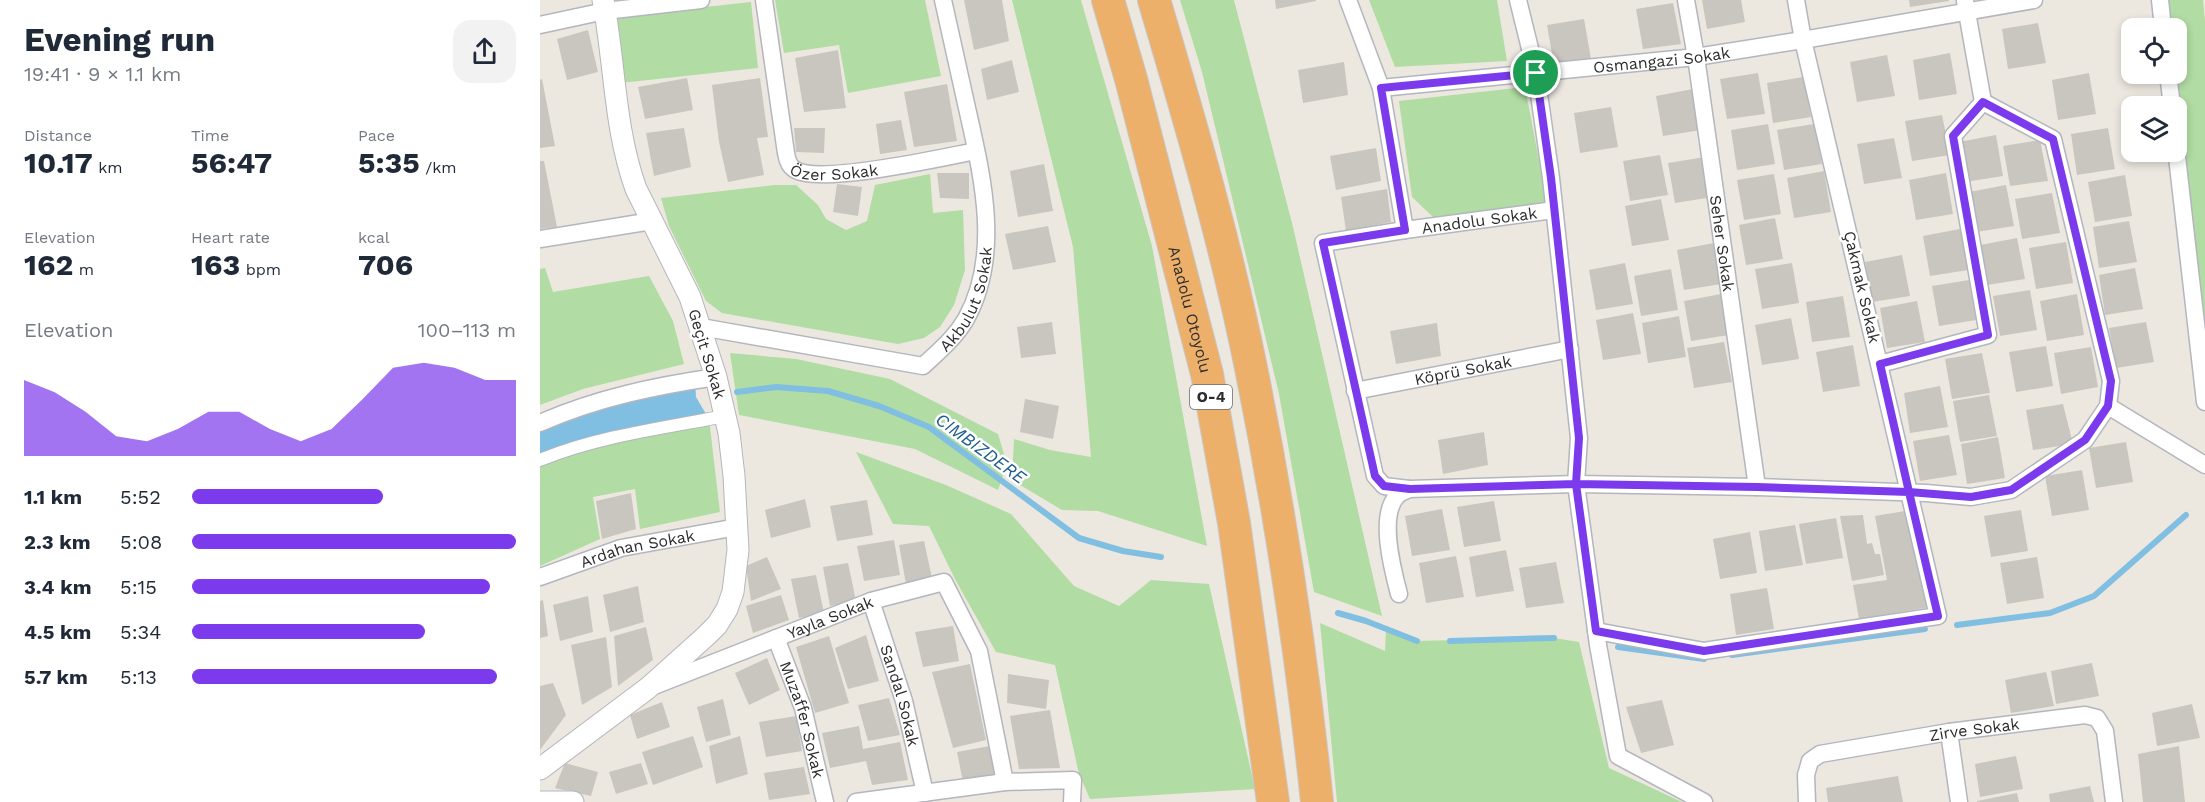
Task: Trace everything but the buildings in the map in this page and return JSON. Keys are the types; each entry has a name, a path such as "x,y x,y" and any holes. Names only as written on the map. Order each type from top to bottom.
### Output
{"highway":[{"name":"Anadolu Otoyolu","path":"1108,0 1134,90 1207,374 1234,523 1273,802"},
{"name":"O-4","path":"1154,0 1220,236 1251,366 1281,532 1317,802"}],"street":[{"path":"540,25 604,5 701,0"},
{"name":"Özer Sokak","path":"764,0 786,153 794,170 807,174 826,175 855,172 976,151"},
{"name":"Akbulut Sokak","path":"701,327 923,366 954,337 976,296 982,275 986,239 986,204 943,0"},
{"path":"1348,0 1381,88"},
{"path":"1518,0 1536,73 1554,210 1579,438 1576,484 1597,638 1618,756 1704,802"},
{"name":"Seher Sokak","path":"1686,0 1757,487"},
{"name":"Çakmak Sokak","path":"1597,638 1704,651 1938,616 1803,40 1796,0"},
{"name":"Osmangazi Sokak","path":"1381,88 1696,57 1803,40 1966,6 2034,0"},
{"path":"2160,0 2162,18"},
{"name":"Geçit Sokak","path":"604,5 623,144 636,189 676,266 701,327 725,416 734,476 737,527 736,572 733,592 727,609 717,625 648,688"},
{"path":"1966,6 1983,102"},
{"name":"Anadolu Sokak","path":"1381,88 1405,230 1554,210"},
{"path":"1880,364 1988,335 1953,136 1983,102"},
{"path":"1405,230 1323,243 1375,476 1384,486 1410,489 1576,484 1757,487 1909,492 1971,497 2011,490 2085,440 2108,406 2111,381 2053,139 1983,102"},
{"path":"2178,162 2205,402"},
{"path":"540,239 652,221"},
{"name":"Köprü Sokak","path":"1355,391 1569,349"},
{"path":"540,423 607,398 644,389 716,377"},
{"path":"2108,406 2205,465"},
{"path":"540,460 570,448 603,440 725,416"},
{"path":"1398,594 1389,552 1388,517 1396,496 1410,489"},
{"name":"Ardahan Sokak","path":"540,577 621,548 737,527"},
{"name":"Yayla Sokak","path":"540,769 648,688 871,601 944,582 979,651 1005,782"},
{"name":"Sandal Sokak","path":"871,601 904,701 925,793"},
{"name":"Muzaffer Sokak","path":"776,638 803,708 825,802"},
{"name":"Zirve Sokak","path":"1807,802 1806,775 1810,761 1820,754 1949,732 2085,715 2097,718 2105,731 2114,802"},
{"path":"1949,732 1959,802"},
{"path":"856,802 1005,782 1073,780 1072,802"},
{"path":"540,802 573,802"}],"green space":[{"path":"775,0 925,0 941,76 848,93 839,45 784,53"},
{"path":"1012,0 1081,0 1152,246 1207,546 1098,511 1062,510 1012,480 1014,439 1050,450 1091,457 1073,247"},
{"path":"1180,0 1234,0 1293,227 1382,616 1314,592 1279,394 1202,72"},
{"path":"1369,0 1497,0 1507,61 1395,67"},
{"path":"2169,0 2203,0 2205,21 2205,336 2187,162 2187,96 2180,96 2178,84 2187,84 2187,18 2171,18"},
{"path":"751,2 758,68 621,83 614,17"},
{"path":"1525,87 1547,202 1434,218 1412,197 1399,101"},
{"path":"930,174 933,213 963,210 965,270 954,305 940,327 924,338 898,344 722,313 706,301 669,226 661,198 775,185 796,185 818,205 826,219 846,230 867,221 875,185"},
{"path":"545,268 553,292 649,276 673,321 684,364 583,389 540,405 540,269"},
{"path":"730,353 796,359 890,379 998,434 1007,464 998,490 915,449 739,415"},
{"path":"709,419 720,512 640,529 635,489 593,497 600,539 540,566 540,462 570,448"},
{"path":"856,452 946,485 1011,514 1074,586 1119,606 1151,580 1209,584 1255,789 1090,799 1079,774 1055,665 996,652 956,581 929,526 893,524"},
{"path":"1320,623 1385,651 1386,629 1415,641 1554,638 1579,642 1609,768 1682,802 1337,802"}],"water":[{"path":"695,380 696,397 709,419 540,460 540,423"}],"waterway":[{"name":"CIMBIZDERE","path":"737,392 776,387 828,391 879,406 929,427 1079,538 1123,551 1161,557"},
{"name":"CIMBIZDERE","path":"1957,625 2050,613 2094,596 2186,515"},
{"name":"CIMBIZDERE","path":"1338,613 1366,621 1417,641"},
{"name":"CIMBIZDERE","path":"1732,655 1925,629"},
{"name":"CIMBIZDERE","path":"1450,641 1554,638"},
{"name":"CIMBIZDERE","path":"1618,647 1704,659"}],"route":[{"path":"1536,73 1381,88 1405,230 1323,243 1375,476 1384,486 1410,489 1576,484 1909,492 1880,364 1988,335 1953,136 1983,102 2053,139 2111,381 2108,406 2085,440 2011,490 1971,497 1909,492 1938,616 1704,651 1596,631 1576,484 1579,438 1551,178 1536,73"}]}
